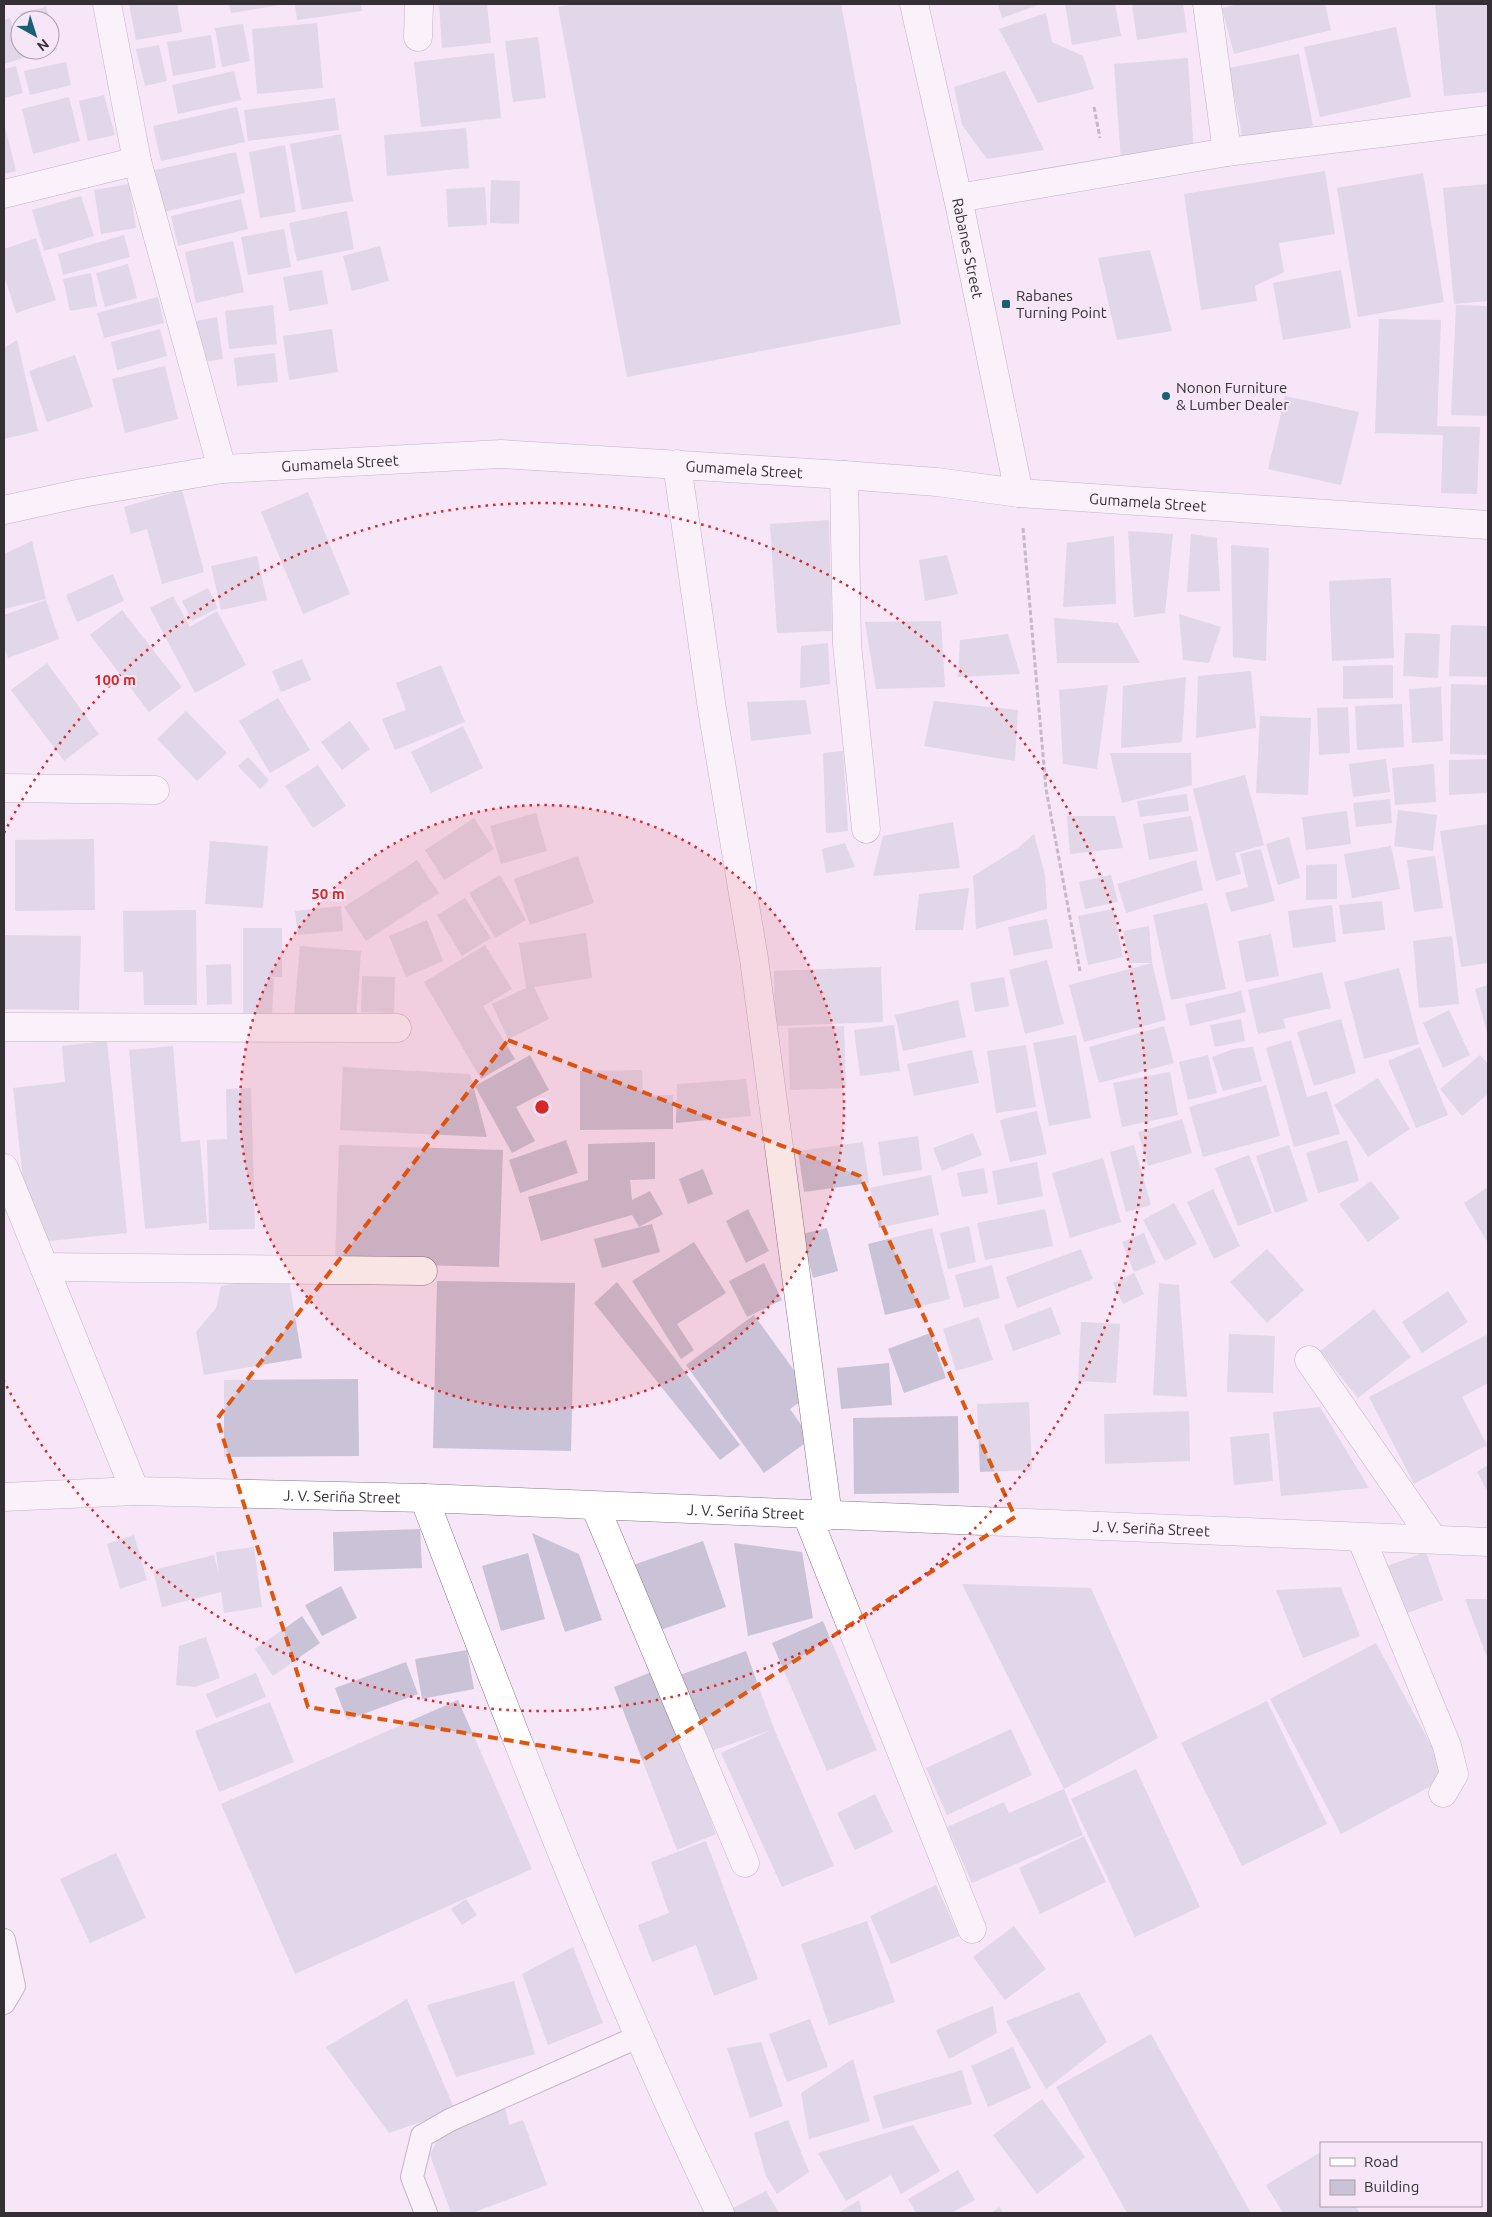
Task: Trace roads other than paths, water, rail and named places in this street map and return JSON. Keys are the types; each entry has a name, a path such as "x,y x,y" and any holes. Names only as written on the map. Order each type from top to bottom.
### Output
{"street":[{"path":"107,4 137,161 222,469"},
{"path":"418,37 419,4"},
{"name":"Rabanes Street","path":"914,4 958,198 1019,493"},
{"path":"1207,4 1215,79 1227,152"},
{"path":"958,198 1227,152 1488,120"},
{"path":"4,194 137,161"},
{"name":"Gumamela Street","path":"4,510 82,493 222,469 501,454 844,475 937,482 1019,493 1488,525"},
{"path":"677,464 712,709 754,960 817,1515 972,1929"},
{"path":"844,475 847,644 866,829"},
{"path":"4,788 155,790"},
{"path":"4,1028 398,1028"},
{"path":"4,1168 135,1491"},
{"path":"44,1267 423,1272"},
{"path":"1309,1360 1433,1539"},
{"name":"J. V. Seriña Street","path":"4,1497 135,1491 424,1498 1488,1542"},
{"path":"424,1498 526,1766 682,2135 720,2213"},
{"path":"595,1506 745,1863"},
{"path":"1360,1538 1447,1746 1454,1774 1443,1793"}],"lane":[{"path":"4,1940 14,1986 4,2003"},
{"path":"426,2213 412,2177 422,2136 450,2120 640,2036"}],"place":[{"name":"Rabanes Turning Point","path":"1006,304"},
{"name":"Nonon Furniture & Lumber Dealer","path":"1166,396"}]}
